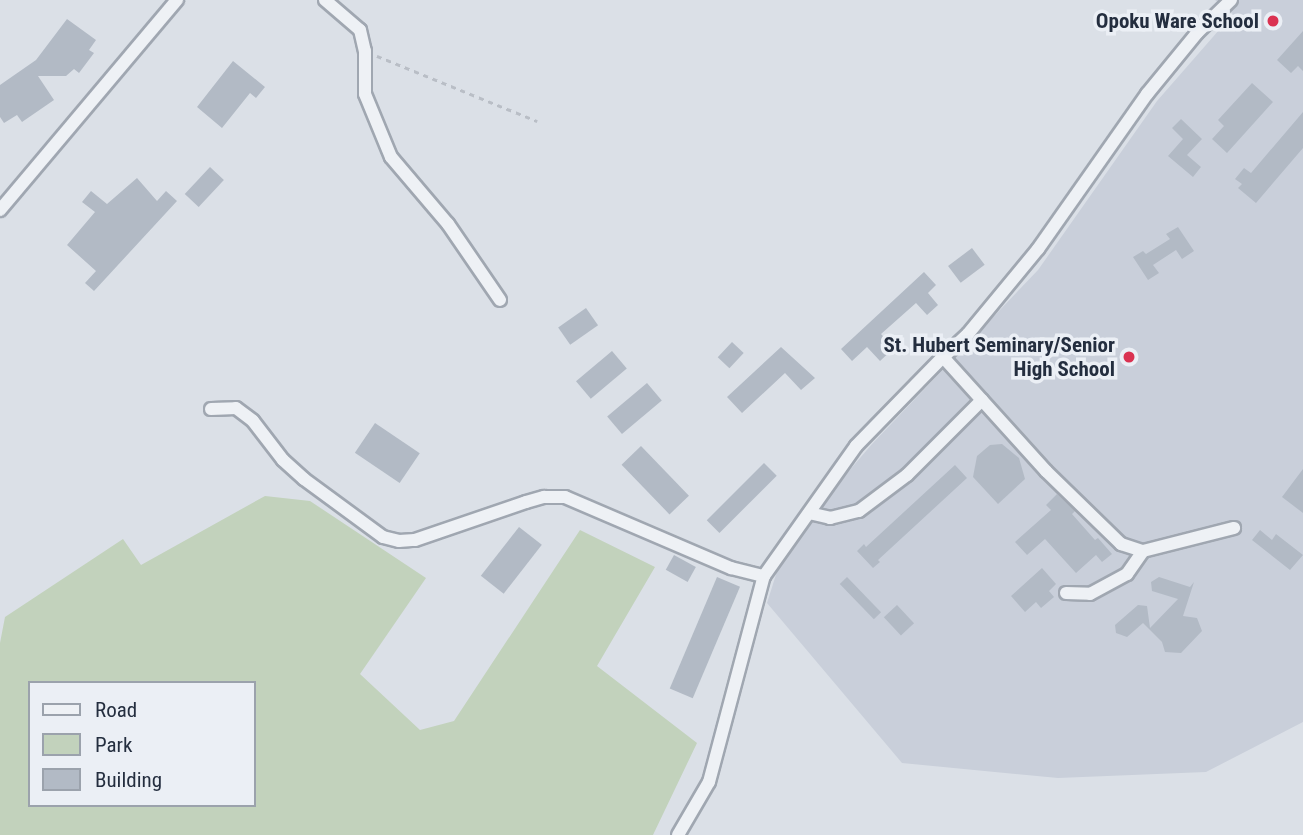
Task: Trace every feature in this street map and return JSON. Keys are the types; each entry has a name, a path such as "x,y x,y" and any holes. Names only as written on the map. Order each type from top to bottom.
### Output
{"street":[{"path":"0,211 177,0"},
{"path":"325,0 360,30 365,51 365,94 391,157 448,224 500,300"},
{"path":"678,835 709,782 764,576 856,446 968,334 1038,248 1147,94 1197,33 1231,0"},
{"path":"943,357 1046,471 1121,544 1143,551 1234,528"},
{"path":"809,513 830,518 859,511 907,475 982,400"},
{"path":"211,409 236,408 253,421 283,460 304,479 383,537 399,541 415,540 526,502 544,497 565,497 731,568 764,576"},
{"path":"1066,593 1090,594 1127,574 1143,551"}],"path":[{"path":"365,51 537,121"}],"shaded area":[{"name":"St. Hubert Seminary/Senior High School","path":"1215,0 1303,0 1303,722 1206,772 1058,778 902,763 767,603 785,546 872,444 1038,270 1157,101 1233,14"}],"green space":[{"path":"265,496 310,501 426,578 360,674 420,730 454,721 580,530 655,567 597,666 697,743 653,835 0,835 0,643 5,617 123,539 141,565"}],"building":[{"path":"67,19 96,40 89,50 94,53 79,73 74,69 66,76 38,76 54,100 22,122 17,115 4,123 0,117 0,85 36,60"},
{"path":"1303,31 1303,71 1298,66 1291,73 1277,60"},
{"path":"233,61 265,87 256,98 250,93 222,128 197,107"},
{"path":"1252,83 1273,102 1227,153 1212,139 1224,126 1218,120"},
{"path":"1303,112 1303,148 1256,203 1238,188 1242,184 1235,179 1244,168 1251,173"},
{"path":"1181,119 1202,139 1187,155 1201,167 1193,177 1168,156 1183,139 1172,128"},
{"path":"210,167 224,180 199,207 185,194"},
{"path":"137,178 157,201 166,191 177,201 94,291 85,283 96,271 67,245 95,212 82,202 91,191 107,204"},
{"path":"1178,227 1194,251 1182,259 1176,250 1153,265 1159,273 1148,280 1133,257 1143,251 1146,254 1170,239 1166,234"},
{"path":"972,248 985,265 961,283 948,266"},
{"path":"924,272 936,285 928,293 938,305 927,315 916,303 881,334 894,348 880,361 867,347 852,361 841,349"},
{"path":"586,308 598,325 570,345 558,328"},
{"path":"732,342 744,353 729,368 718,357"},
{"path":"781,347 815,378 801,390 785,373 742,413 727,397"},
{"path":"612,351 627,369 591,399 576,381"},
{"path":"647,383 662,401 622,434 607,416"},
{"path":"375,423 420,453 400,483 355,453"},
{"path":"1002,444 1019,458 1025,479 998,504 973,477 977,456 990,445"},
{"path":"641,446 689,496 670,514 622,465"},
{"path":"764,463 777,476 719,533 707,520"},
{"path":"955,465 967,478 878,560 880,562 873,568 857,551 864,544 866,547"},
{"path":"1303,469 1303,513 1282,497"},
{"path":"1057,494 1075,511 1072,514 1095,540 1098,538 1112,554 1102,562 1096,555 1076,573 1045,539 1027,555 1015,542 1051,510 1046,505"},
{"path":"519,527 542,545 504,594 481,576"},
{"path":"1260,530 1272,540 1276,534 1303,555 1290,570 1252,540"},
{"path":"674,555 696,567 688,582 666,570"},
{"path":"1042,568 1056,584 1049,591 1054,597 1041,608 1036,602 1025,612 1011,596"},
{"path":"717,577 740,587 693,698 670,688"},
{"path":"847,577 881,612 874,619 840,584"},
{"path":"1159,577 1190,587 1194,582 1183,616 1197,618 1202,631 1181,653 1165,652 1162,642 1143,623 1127,637 1116,633 1115,625 1138,605 1147,606 1150,628 1178,599 1152,591 1151,582"},
{"path":"897,605 914,623 901,636 884,617"}],"place":[{"name":"Opoku Ware School","path":"1273,21"},
{"name":"St. Hubert Seminary/Senior High School","path":"1129,357"}]}
